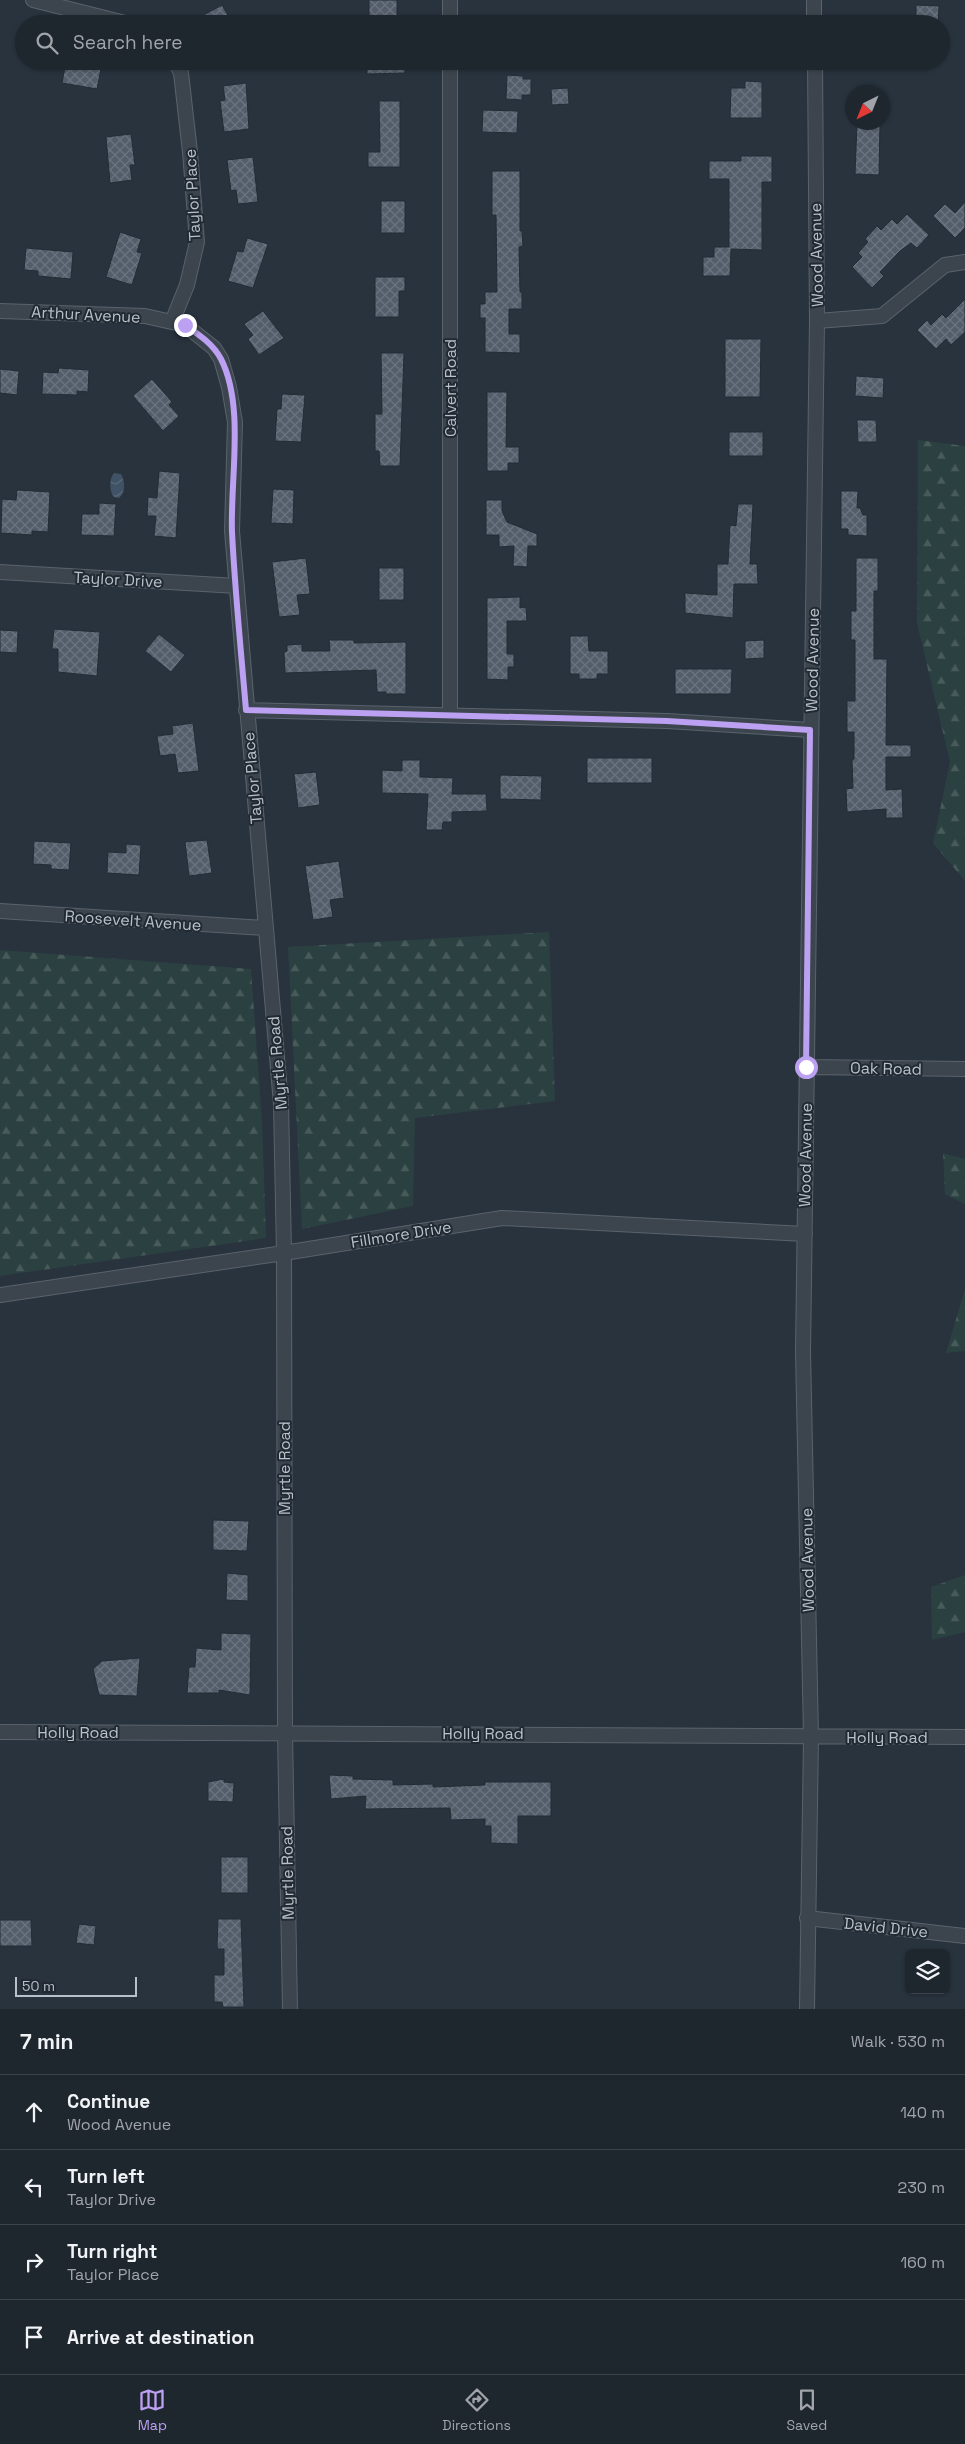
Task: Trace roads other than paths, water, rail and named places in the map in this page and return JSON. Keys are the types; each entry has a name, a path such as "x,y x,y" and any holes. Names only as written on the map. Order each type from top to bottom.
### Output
{"street":[{"path":"33,0 93,15"},
{"path":"450,0 450,15"},
{"path":"814,0 814,15"},
{"name":"Taylor Place","path":"180,70 188,132 197,242 187,285 172,322 185,325 214,348 221,359 229,387 235,422 232,531 265,928"},
{"name":"Calvert Road","path":"450,70 450,714"},
{"name":"Wood Avenue","path":"807,2009 811,1736 803,1352 817,320 815,70"},
{"path":"817,320 882,316 945,265 965,262"},
{"name":"Arthur Avenue","path":"0,311 145,316 172,322"},
{"name":"Taylor Drive","path":"0,572 236,586"},
{"path":"246,710 667,721 810,730"},
{"name":"Roosevelt Avenue","path":"0,911 265,928"},
{"name":"Myrtle Road","path":"265,928 280,1104 284,1253 285,1732 290,2009"},
{"name":"Oak Road","path":"806,1067 965,1069"},
{"name":"Fillmore Drive","path":"0,1295 284,1253 502,1218 805,1234"},
{"name":"Holly Road","path":"0,1732 965,1737"},
{"name":"David Drive","path":"807,1918 965,1936"}],"water":[{"path":"114,473 121,474 123,480 124,490 119,498 112,495 110,489 110,482"}]}
